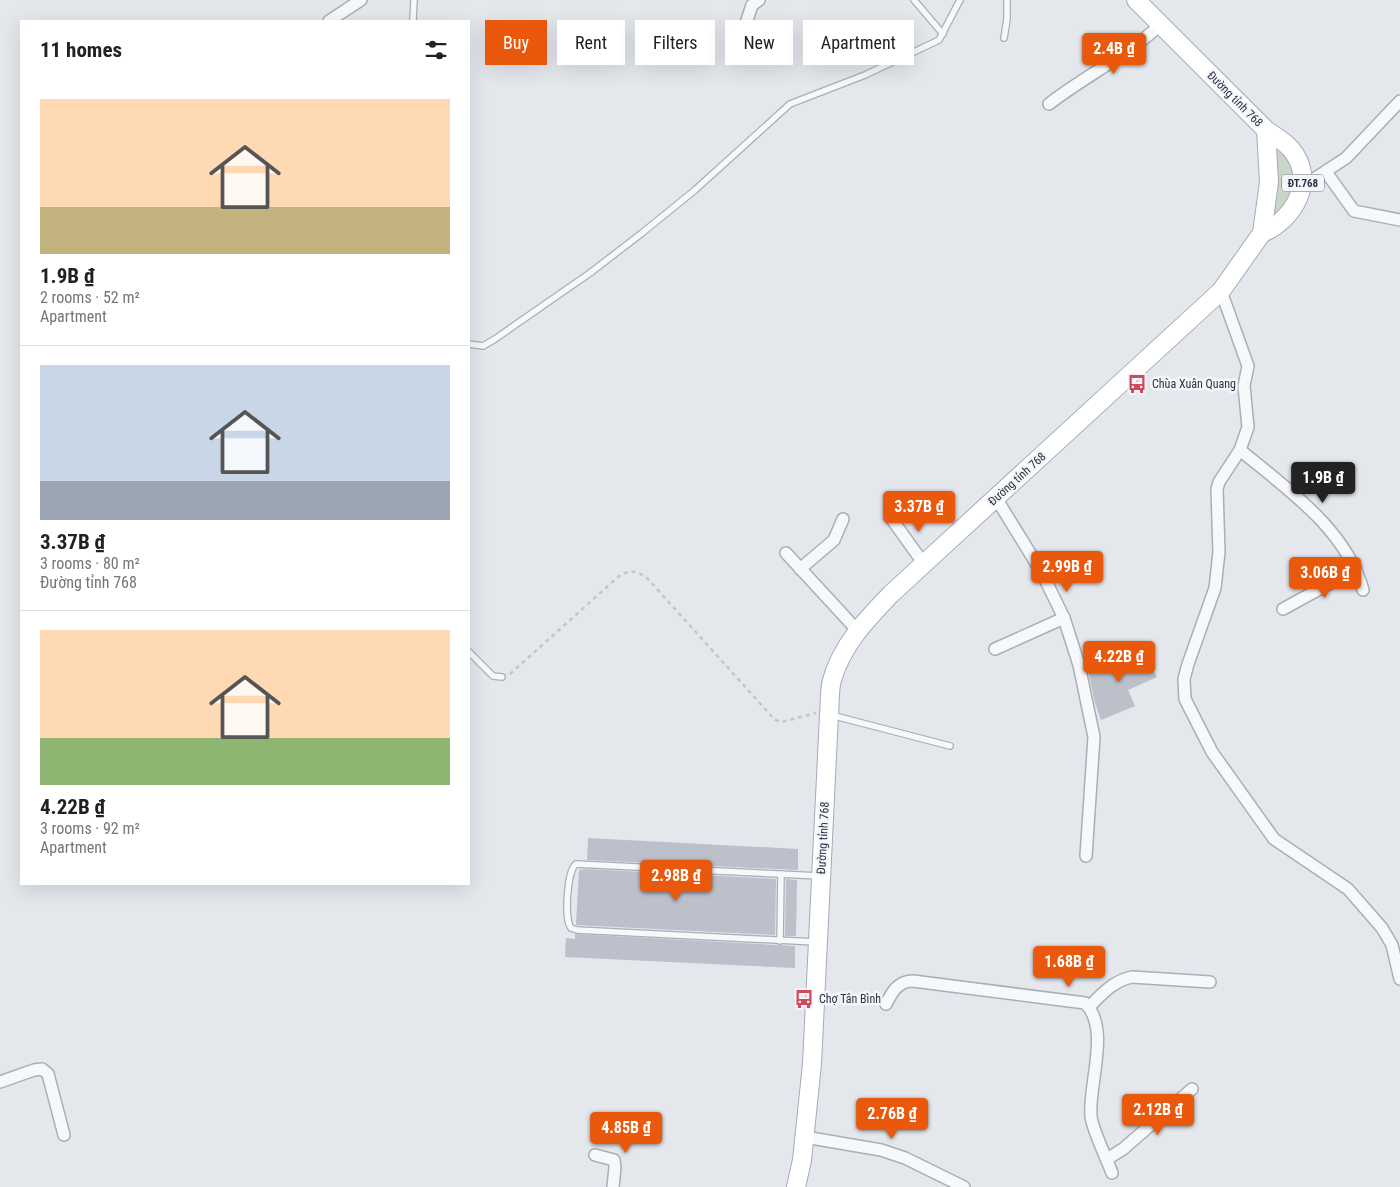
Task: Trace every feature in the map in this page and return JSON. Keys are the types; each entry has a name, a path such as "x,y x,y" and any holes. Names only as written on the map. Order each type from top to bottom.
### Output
{"main road":[{"name":"Đường tỉnh 768","path":"796,1187 805,1137 812,1064 829,712 831,681 836,668 857,630 891,594 1221,291 1262,233 1269,182 1266,130 1136,0"},
{"name":"ĐT.768","path":"1262,233 1282,222 1293,209 1303,186 1302,171 1292,150 1266,130"}],"street":[{"path":"331,20 361,0"},
{"path":"747,20 752,5 759,0"},
{"path":"1049,104 1092,73 1140,44 1160,25"},
{"path":"1303,186 1326,172 1356,148 1400,101"},
{"path":"1326,172 1358,214 1400,220"},
{"path":"1221,291 1248,366 1244,386 1248,427 1240,450 1219,482 1217,489 1219,552 1215,588 1188,664 1184,679 1185,699 1212,752 1274,838 1348,889 1382,928 1392,945 1400,979"},
{"path":"1240,450 1308,507 1338,542 1356,569 1363,590"},
{"path":"996,498 1041,571 1064,618 1082,680 1094,737 1086,856"},
{"path":"891,518 924,564"},
{"path":"800,568 834,540 842,519"},
{"path":"786,553 857,630"},
{"path":"1283,609 1356,569"},
{"path":"995,649 1064,618"},
{"path":"1089,1007 1117,982 1132,977 1210,982"},
{"path":"886,1004 896,988 904,982 913,980 1085,1003 1089,1007 1095,1025 1097,1044 1091,1114 1112,1173"},
{"path":"0,1082 42,1069 48,1074 64,1135"},
{"path":"1107,1159 1124,1148 1192,1089"},
{"path":"805,1137 881,1150 905,1158 964,1187"},
{"path":"596,1155 614,1160 615,1167 612,1187"}],"lane":[{"path":"413,20 414,0"},
{"path":"914,0 943,34"},
{"path":"470,344 483,346 495,340 590,273 695,190 790,104 903,58 939,40 960,0"},
{"path":"1004,38 1007,0"},
{"path":"470,653 489,673 502,677"},
{"path":"829,712 950,746"},
{"path":"818,942 577,930 571,928 567,919 570,872 576,864 822,876"},
{"path":"780,940 781,874"}],"path":[{"path":"502,677 513,673 618,577 628,571 638,572 648,579 775,720 782,722 829,712"}],"green space":[{"path":"1272,143 1283,153 1292,166 1295,188 1285,205 1271,221"}],"building":[{"path":"1144,651 1157,677 1128,690 1135,706 1101,720 1095,703 1088,670 1116,659 1118,664"},
{"path":"588,838 798,849 798,870 587,860"},
{"path":"579,870 776,879 775,935 576,925"},
{"path":"786,879 797,880 796,936 785,936"},
{"path":"575,934 795,946 795,968 565,957 566,938 575,939"}],"place":[{"name":"Chùa Xuân Quang","path":"1137,384"},
{"name":"Chợ Tân Bình","path":"804,999"}]}
